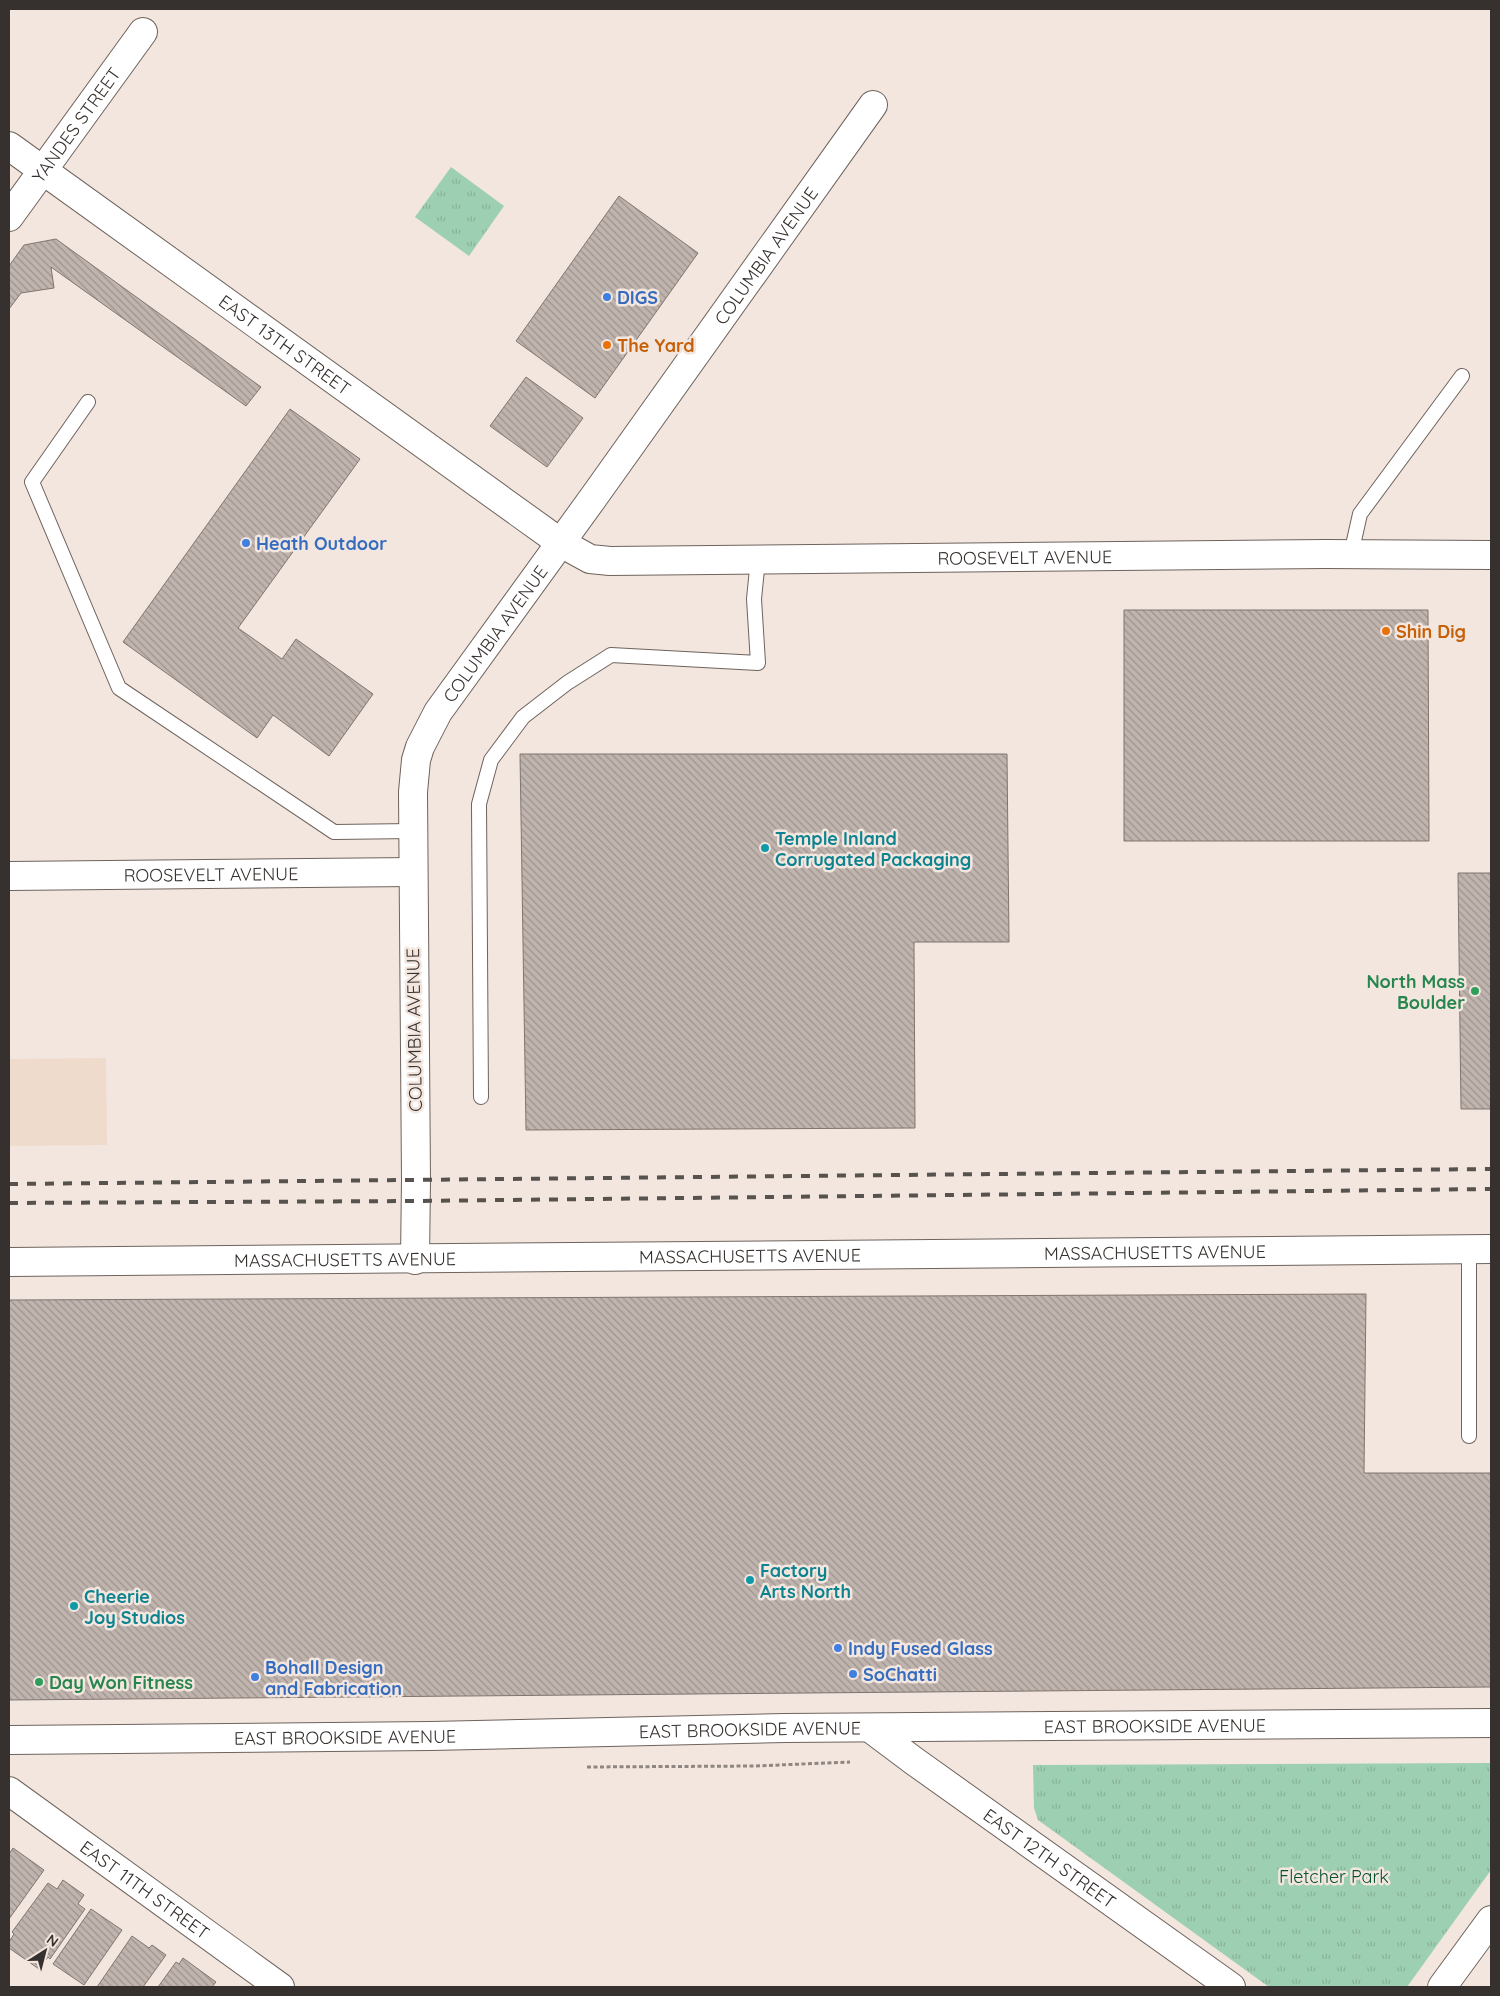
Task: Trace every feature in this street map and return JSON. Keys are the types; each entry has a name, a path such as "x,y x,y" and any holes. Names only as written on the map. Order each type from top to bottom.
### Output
{"street":[{"name":"YANDES STREET","path":"9,217 143,32"},
{"name":"COLUMBIA AVENUE","path":"415,1260 413,792 416,760 430,725 873,105"},
{"name":"EAST 13TH STREET","path":"9,146 560,543"},
{"name":"ROOSEVELT AVENUE","path":"560,543 596,560 1351,554 1491,555"},
{"name":"ROOSEVELT AVENUE","path":"9,876 413,872"},
{"name":"MASSACHUSETTS AVENUE","path":"9,1262 415,1260 1480,1249"},
{"name":"EAST BROOKSIDE AVENUE","path":"9,1740 431,1736 1254,1723 1491,1723"},
{"name":"EAST 12TH STREET","path":"870,1728 1230,1987"},
{"name":"EAST 11TH STREET","path":"9,1791 280,1987"},
{"path":"1442,1987 1491,1920"}],"lane":[{"path":"1351,554 1360,514 1462,376"},
{"path":"88,402 32,482 119,688 334,832 413,831"},
{"path":"481,1097 479,804 491,760 523,717 567,683 611,654 758,663 754,599 758,560"},
{"path":"1469,1436 1480,1249"}],"shaded area":[{"path":"106,1058 107,1145 9,1146 9,1059"}],"green space":[{"path":"451,167 504,206 469,256 415,217"},
{"name":"Fletcher Park","path":"1491,1763 1491,1870 1407,1987 1269,1987 1038,1820 1034,1808 1033,1765"}],"building":[{"name":"DIGS","path":"619,196 698,253 595,398 516,341"},
{"path":"56,239 261,387 246,406 51,267 54,288 21,293 9,309 9,266 24,245"},
{"path":"526,377 583,418 547,467 490,426"},
{"name":"Heath Outdoor","path":"290,409 360,459 238,628 282,659 296,639 373,694 329,756 273,715 257,738 123,642"},
{"path":"1124,610 1428,610 1429,841 1124,841"},
{"name":"Temple Inland Corrugated Packaging","path":"520,754 1007,754 1009,942 914,942 915,1128 526,1130"},
{"name":"North Mass Boulder","path":"1458,873 1491,873 1491,1109 1461,1109"},
{"name":"Factory Arts North","path":"1366,1294 1364,1473 1491,1473 1491,1687 9,1700 9,1300"},
{"path":"13,1848 44,1870 9,1919 9,1854"},
{"path":"63,1880 84,1895 78,1904 85,1909 50,1959 48,1957 39,1969 9,1948 9,1942 14,1934 12,1932 48,1883 57,1889"},
{"path":"91,1909 122,1930 84,1985 53,1964"},
{"path":"132,1936 149,1948 152,1945 166,1955 143,1987 97,1987"},
{"path":"183,1958 216,1982 212,1987 158,1987 176,1962 179,1964"}],"railway":[{"path":"9,1184 1491,1169"},
{"path":"9,1203 416,1201 1491,1189"}],"place":[{"name":"DIGS","path":"607,297"},
{"name":"The Yard","path":"607,345"},
{"name":"Heath Outdoor","path":"246,543"},
{"name":"Shin Dig","path":"1386,631"},
{"name":"Temple Inland Corrugated Packaging","path":"765,848"},
{"name":"North Mass Boulder","path":"1475,991"},
{"name":"Factory Arts North","path":"750,1580"},
{"name":"Cheerie Joy Studios","path":"74,1606"},
{"name":"Indy Fused Glass","path":"838,1648"},
{"name":"SoChatti","path":"853,1674"},
{"name":"Bohall Design and Fabrication","path":"255,1677"},
{"name":"Day Won Fitness","path":"39,1682"}]}
